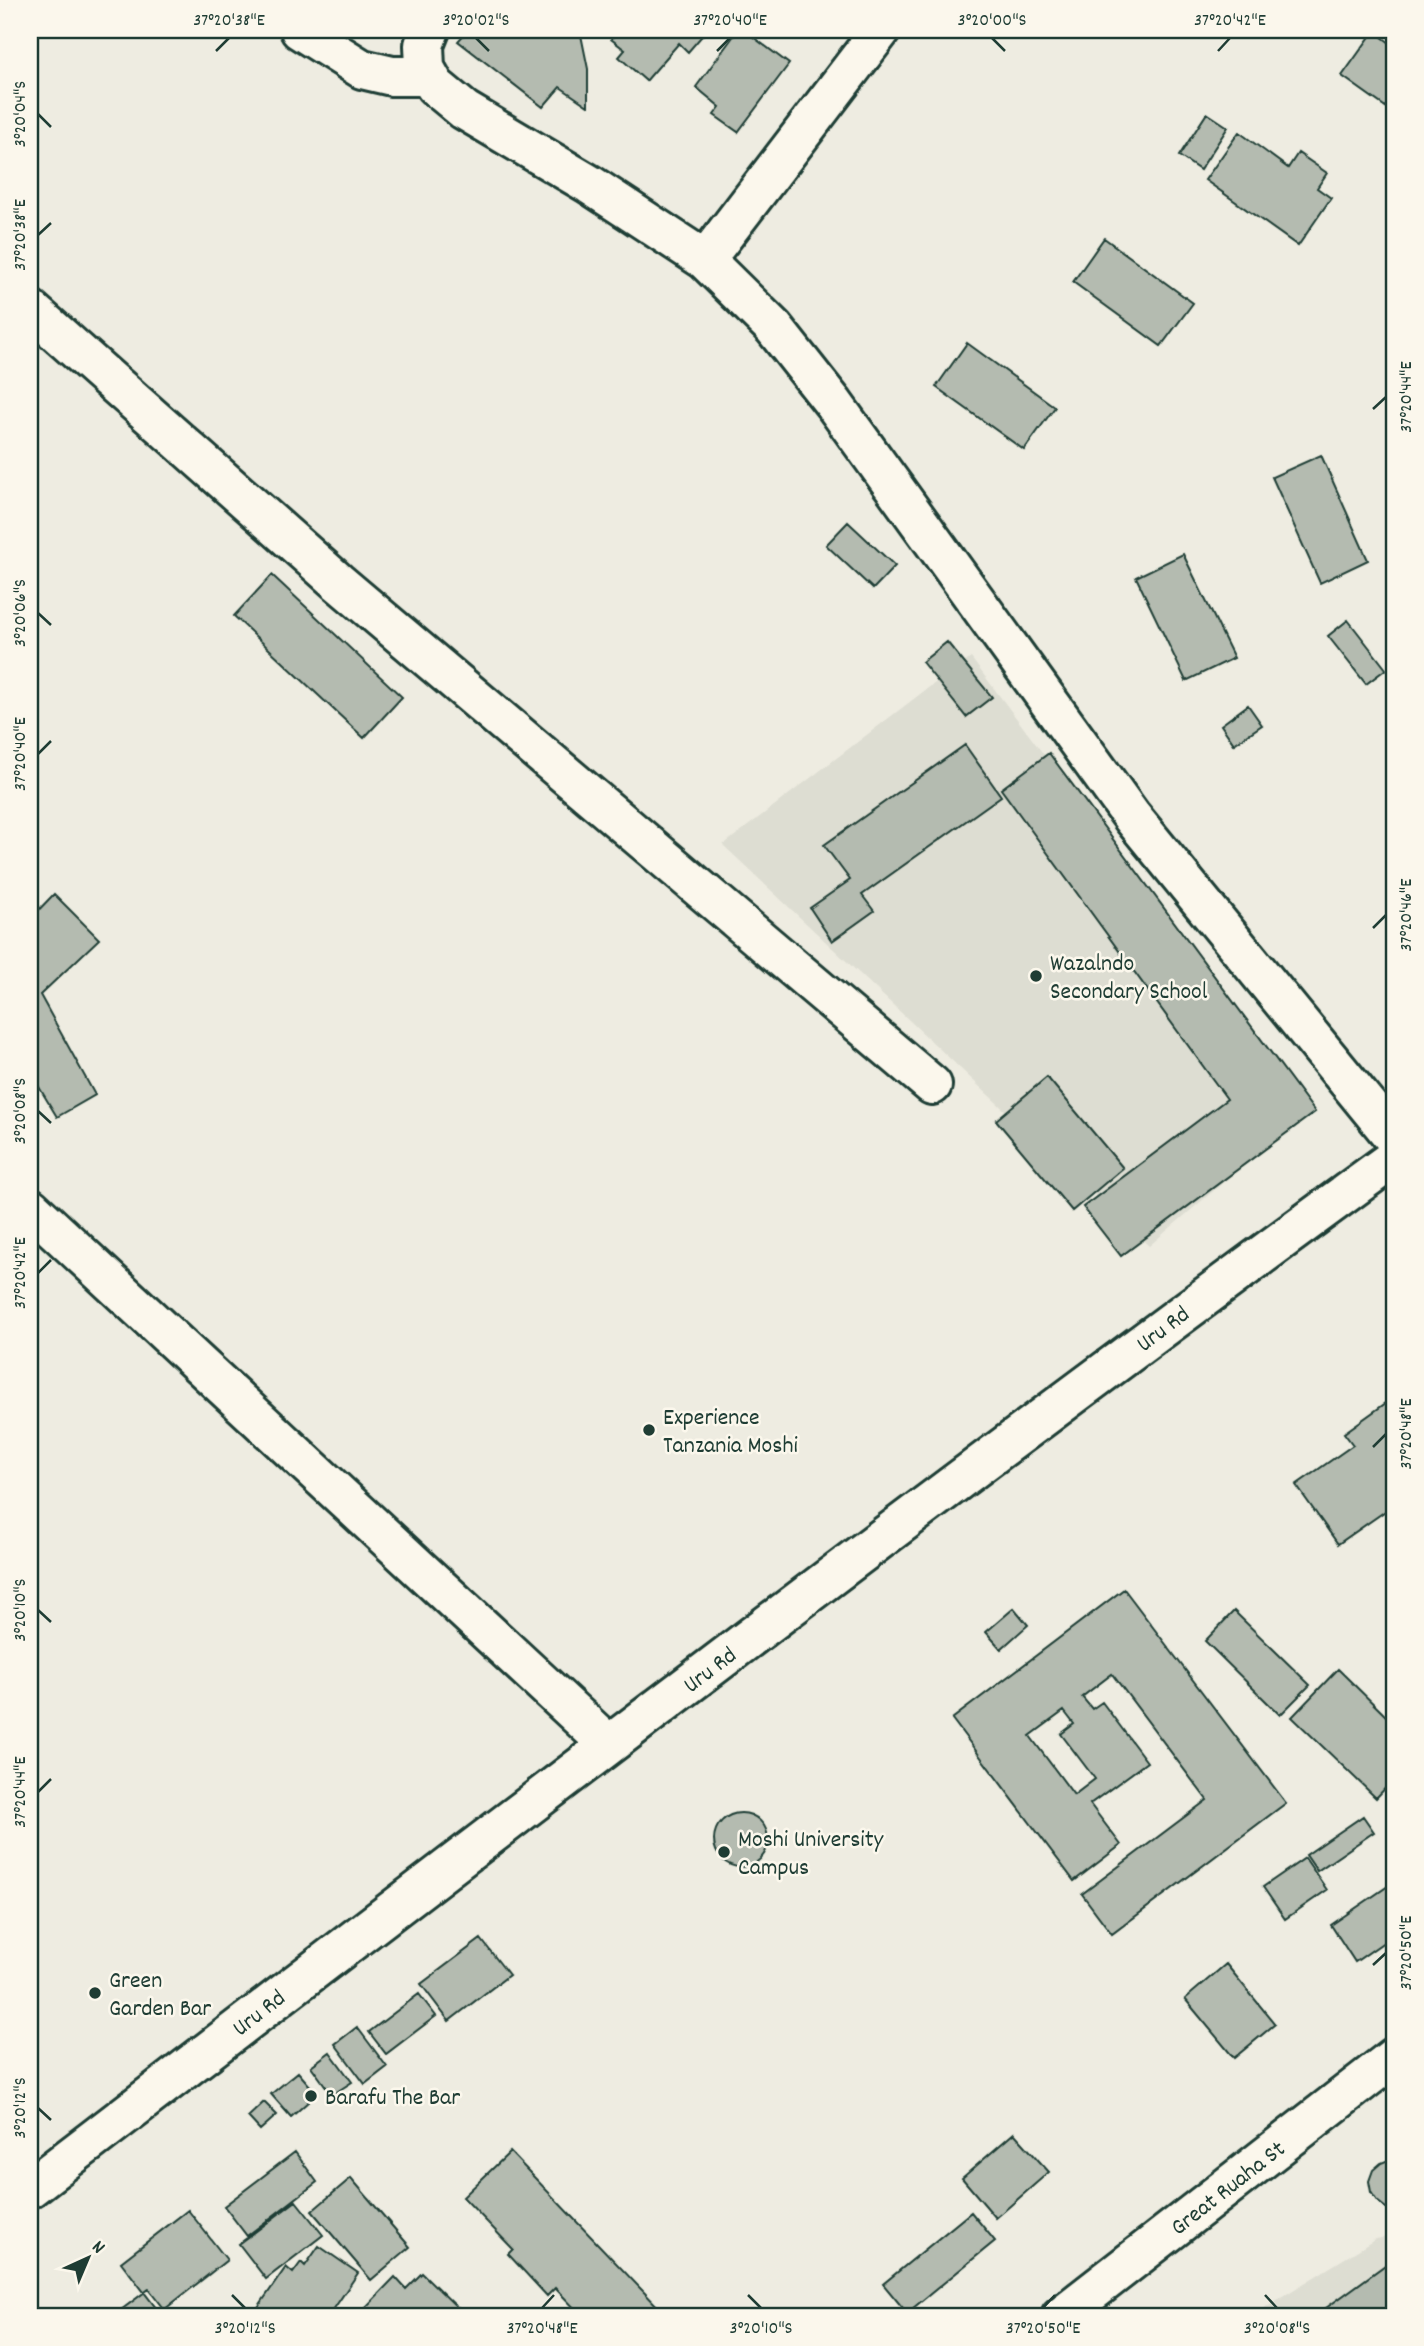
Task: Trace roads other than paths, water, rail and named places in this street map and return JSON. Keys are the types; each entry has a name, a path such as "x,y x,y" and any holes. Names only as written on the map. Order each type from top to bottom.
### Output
{"street":[{"path":"300,30 362,69 392,76 429,76"},
{"path":"430,30 424,45 425,68 435,86 464,110 589,184 705,260 774,328 834,404 1132,817 1394,1138"},
{"path":"705,260 881,30"},
{"path":"30,309 348,591 932,1085"},
{"name":"Uru Rd","path":"30,2188 608,1744 1182,1313 1394,1158"},
{"path":"30,1207 608,1744"},
{"name":"Great Ruaha St","path":"1060,2316 1394,2057"}],"place":[{"name":"Wazalndo Secondary School","path":"1036,976"},
{"name":"Experience Tanzania Moshi","path":"649,1430"},
{"name":"Moshi University Campus","path":"724,1852"},
{"name":"Green Garden Bar","path":"95,1993"},
{"name":"Barafu The Bar","path":"311,2096"}]}
